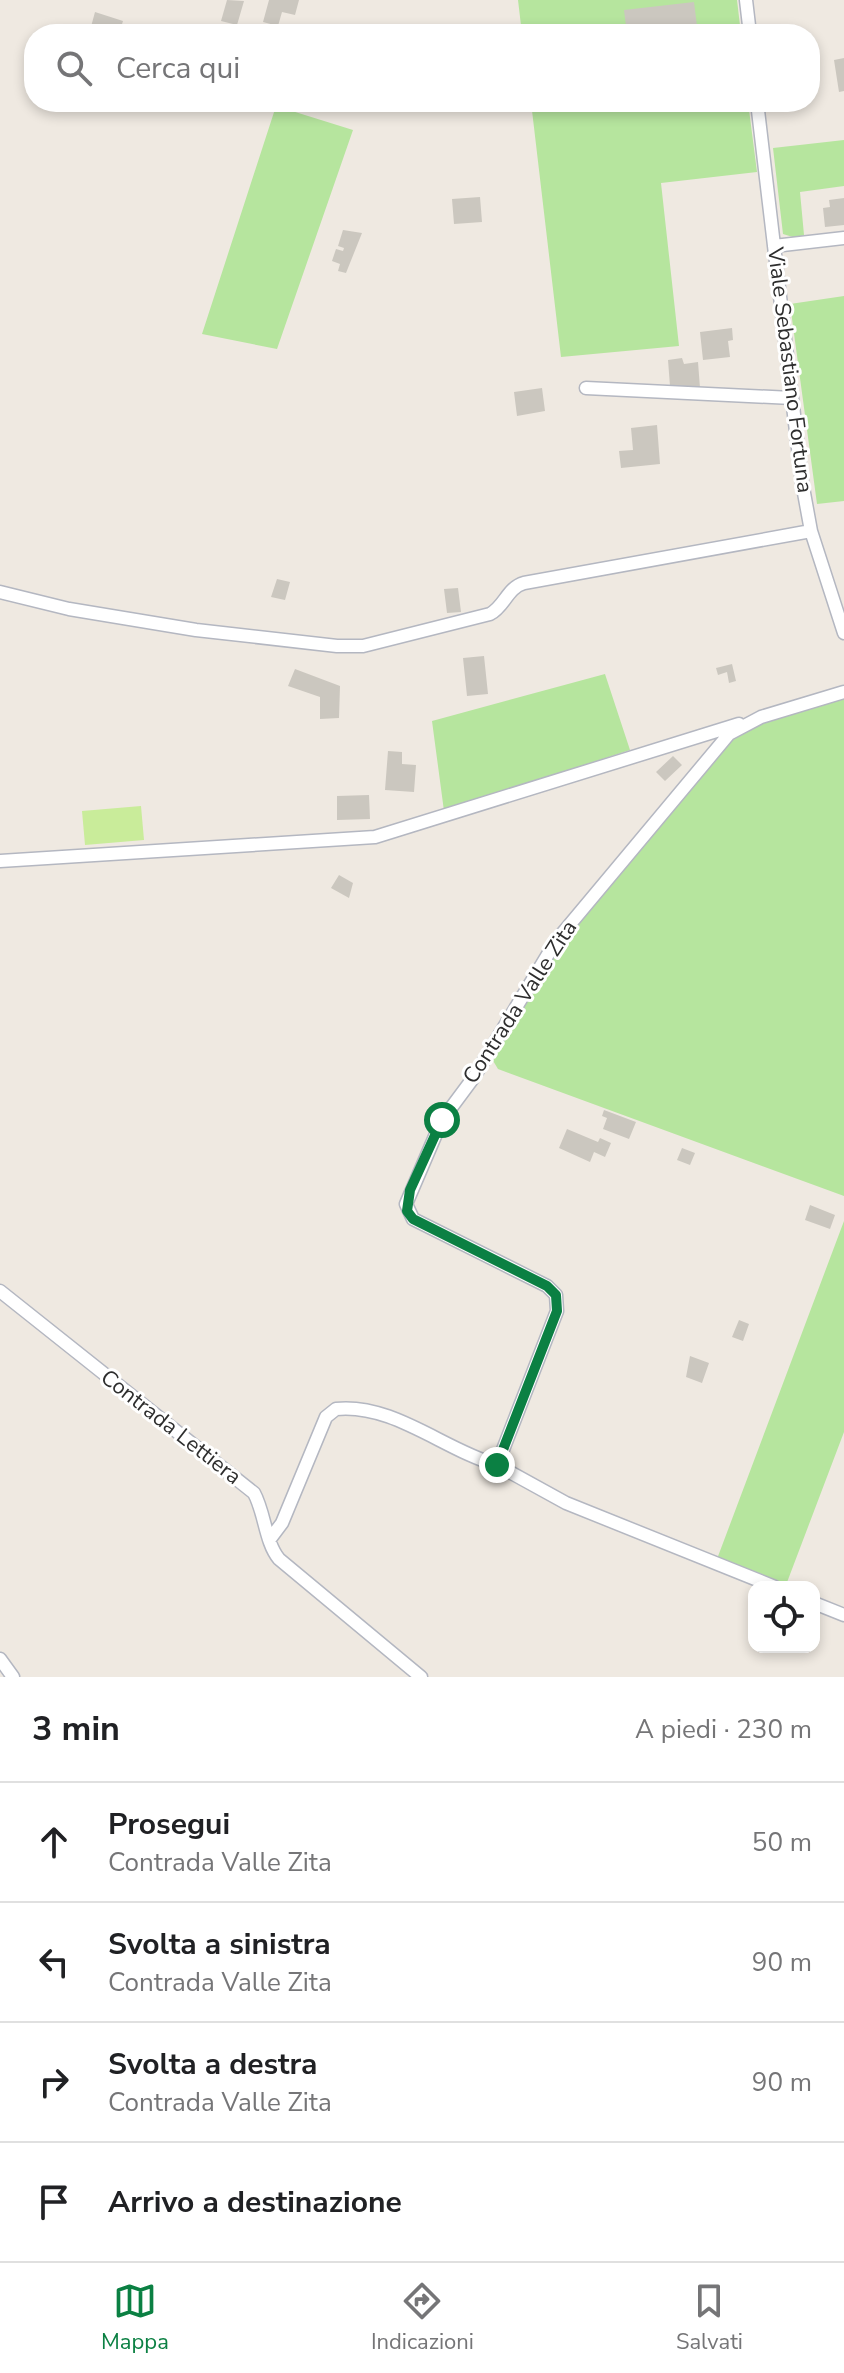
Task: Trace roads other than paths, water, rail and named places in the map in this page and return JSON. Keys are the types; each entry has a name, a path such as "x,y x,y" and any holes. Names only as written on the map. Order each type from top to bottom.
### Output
{"street":[{"path":"746,0 749,24"},
{"name":"Viale Sebastiano Fortuna","path":"758,112 811,531 844,633"},
{"path":"774,246 844,238"},
{"path":"586,388 792,398"},
{"path":"0,592 69,609 196,630 337,646 363,646 490,614 501,607 511,590 524,583 811,531"},
{"path":"829,590 844,587"},
{"name":"Contrada Valle Zita","path":"0,861 375,837 844,692"},
{"name":"Contrada Valle Zita","path":"497,1465 557,1311 556,1295 547,1286 413,1219 406,1204 410,1190 442,1120 474,1077 556,941 729,734 742,724"},
{"name":"Contrada Lettiera","path":"0,1291 254,1493 272,1551 279,1559 421,1677"},
{"path":"270,1539 282,1523 326,1417 336,1409 363,1410 401,1422 585,1509 760,1581"},
{"path":"820,1605 844,1615"},
{"path":"0,1659 13,1677"}]}
